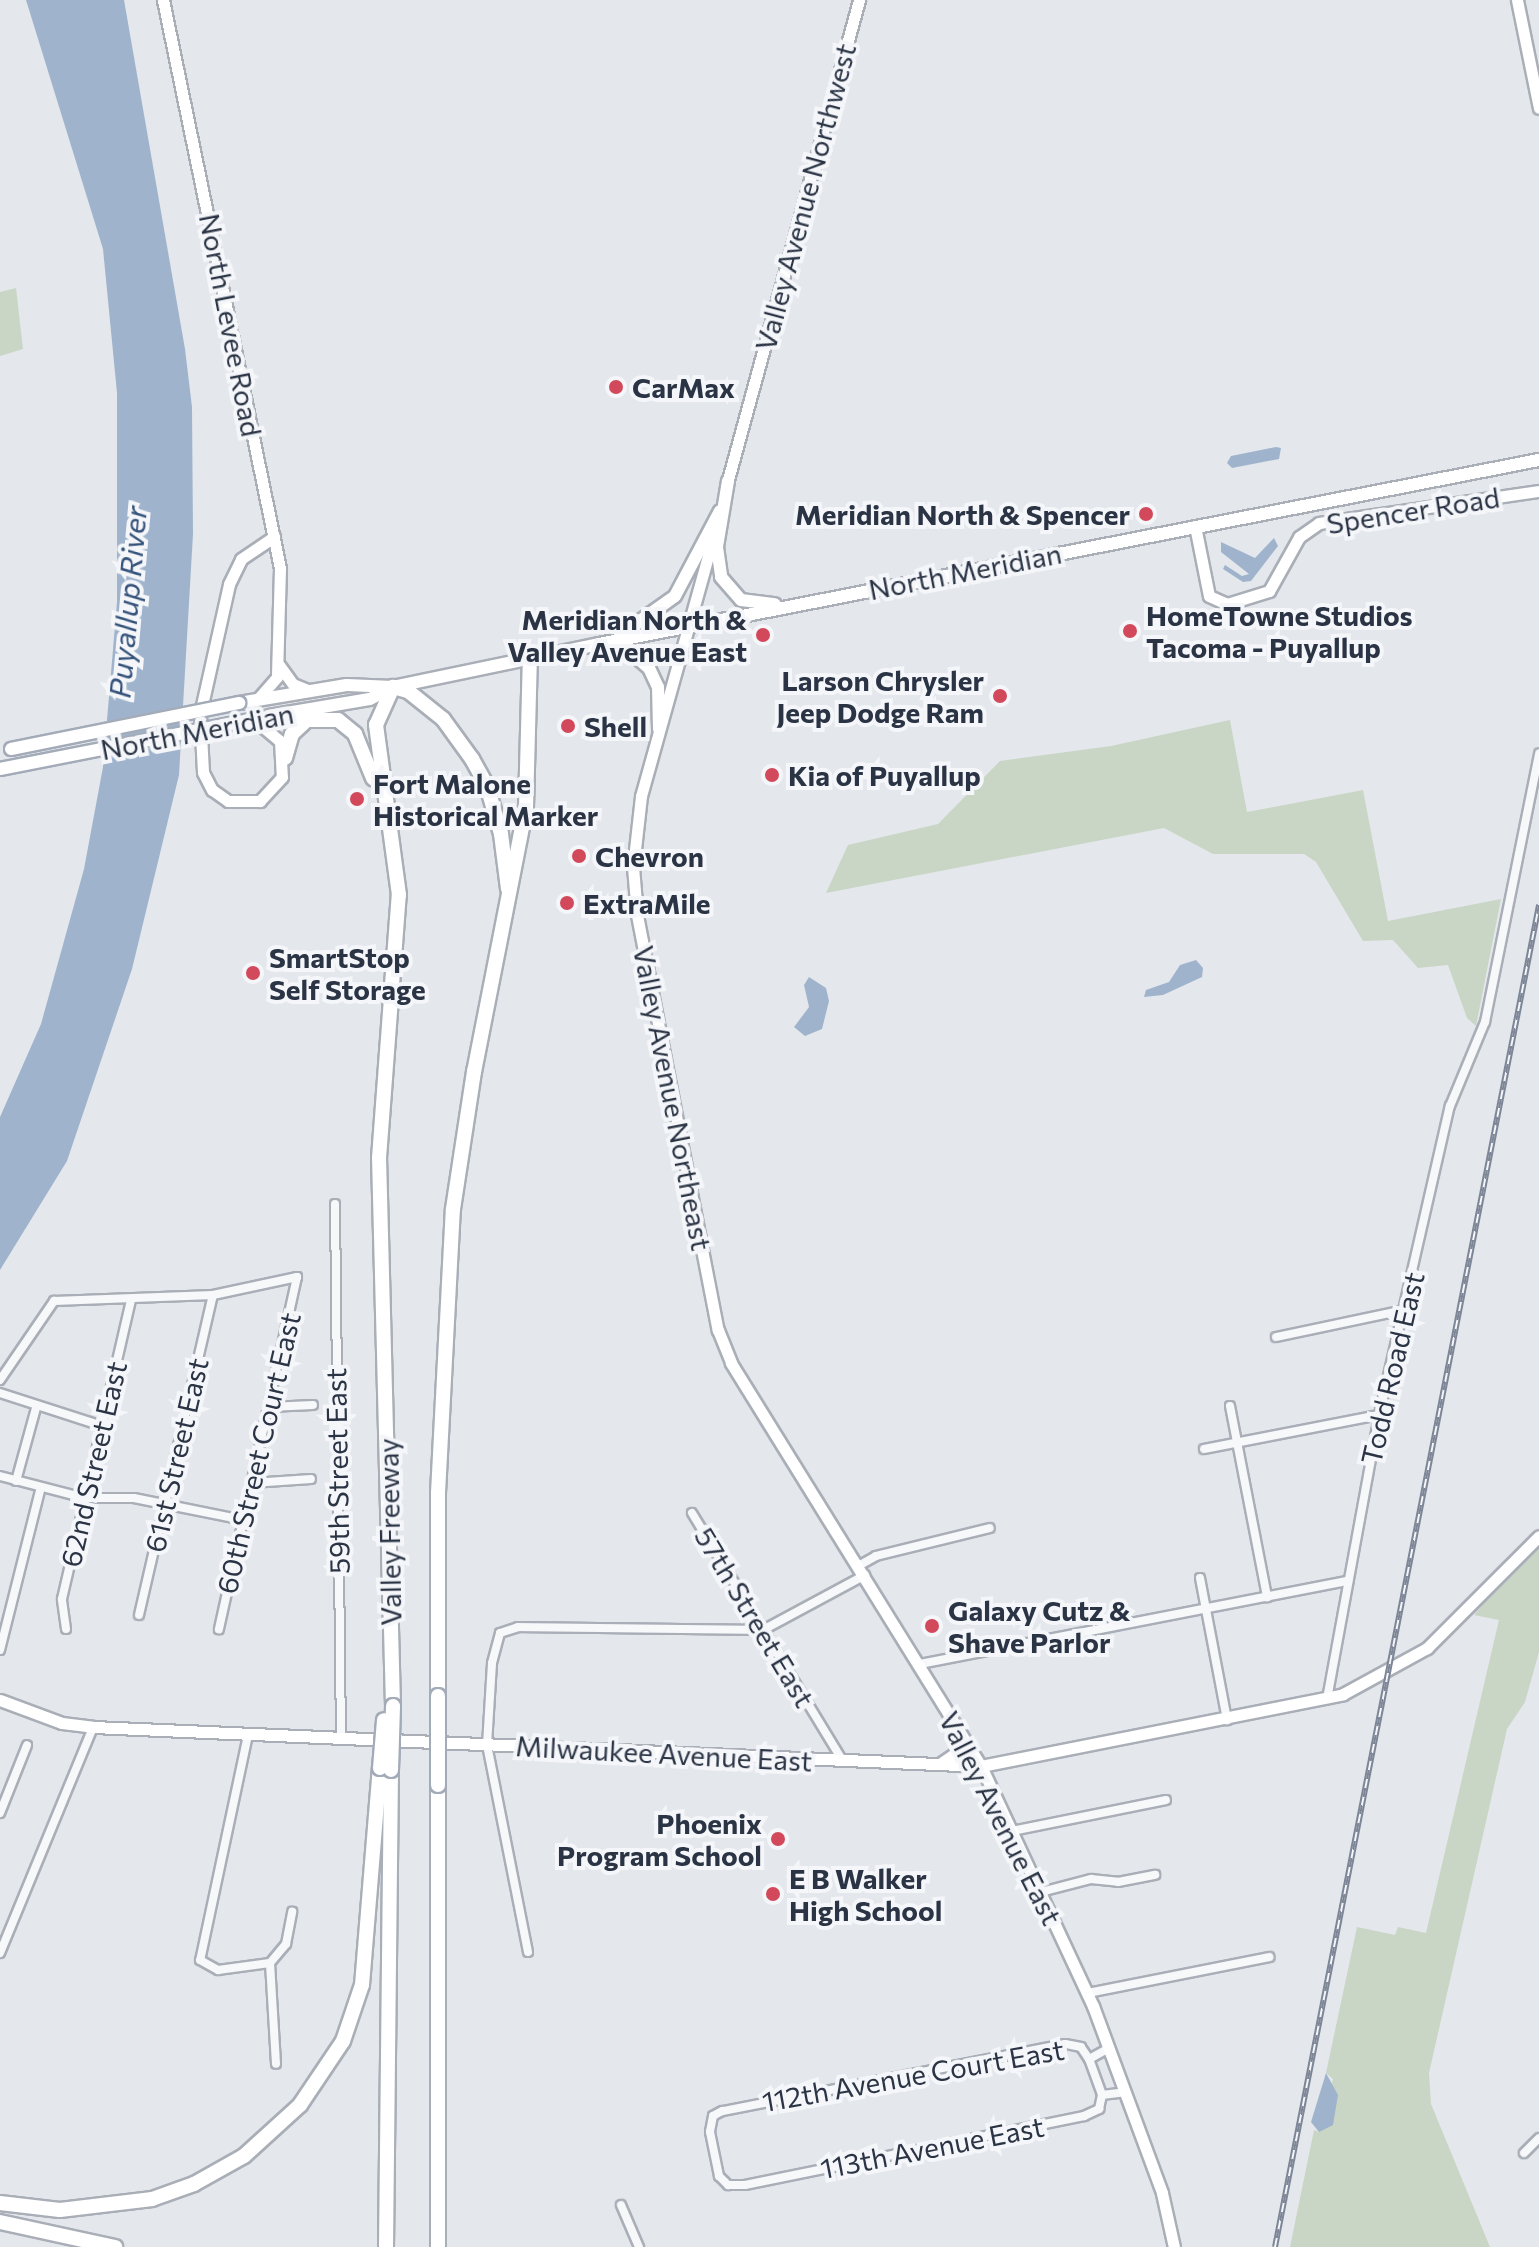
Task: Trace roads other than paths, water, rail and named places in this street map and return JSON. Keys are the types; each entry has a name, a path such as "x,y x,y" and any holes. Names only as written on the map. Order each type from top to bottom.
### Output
{"highway":[{"path":"508,889 526,807 530,658"},
{"path":"388,819 376,725 393,687 408,691 443,719 472,759 487,786 501,834 508,889"},
{"path":"285,758 294,729 310,718"},
{"path":"248,720 338,720 355,734 388,819"},
{"name":"Valley Freeway","path":"386,2247 386,1769 391,1618 379,1158 399,895 388,819"},
{"name":"Valley Freeway","path":"438,2247 441,2004 438,1493 453,1209 508,889"},
{"path":"0,2203 63,2210 152,2199 235,2162 300,2105 343,2041 362,1985 386,1769"},
{"path":"441,2004 445,2247"},
{"path":"0,2222 115,2247"}],"main road":[{"name":"North Meridian","path":"0,769 370,699 393,687 599,644 1539,460"},
{"path":"728,481 717,547 721,577 741,600 794,605"},
{"path":"599,644 649,619 675,596 720,511"},
{"path":"599,644 634,655 649,668 658,687 659,729"},
{"name":"North Meridian","path":"6,750 312,691 366,684 393,687"}],"street":[{"name":"North Levee Road","path":"163,0 274,537 281,590 274,686 245,702"},
{"name":"Valley Avenue Northwest","path":"689,627 859,0"},
{"path":"1517,0 1539,108"},
{"name":"Spencer Road","path":"1195,526 1209,596 1227,604 1269,591 1298,537 1319,523 1539,491"},
{"path":"248,720 275,735 285,758 282,777 271,793 254,803 234,803 208,784 198,734 229,584 241,559 274,537"},
{"name":"Valley Avenue Northeast","path":"689,627 639,806 634,893 718,1330 741,1378"},
{"path":"277,653 287,679 312,691"},
{"name":"Todd Road East","path":"1327,1700 1379,1415 1450,1106 1479,1044 1539,753"},
{"name":"59th Street East","path":"335,1204 341,1738"},
{"name":"60th Street Court East","path":"213,1295 297,1277 219,1629"},
{"path":"0,1380 54,1301 213,1295"},
{"name":"61st Street East","path":"139,1615 213,1295"},
{"name":"62nd Street East","path":"66,1629 62,1599 131,1299"},
{"path":"1276,1337 1404,1310"},
{"name":"Valley Avenue East","path":"741,1378 863,1570 981,1766 1088,1993 1162,2193 1174,2247"},
{"path":"0,1393 36,1408 102,1426"},
{"path":"269,1407 313,1405"},
{"path":"1230,1406 1267,1597"},
{"path":"16,1481 36,1408"},
{"path":"1204,1449 1379,1415"},
{"path":"0,1476 85,1498 115,1496 243,1520"},
{"path":"252,1483 311,1479"},
{"path":"0,1650 41,1487"},
{"name":"57th Street East","path":"692,1513 843,1761"},
{"path":"528,1952 487,1745 492,1663 500,1633 518,1627 763,1630 863,1570 876,1556 990,1528"},
{"name":"Milwaukee Avenue East","path":"0,1700 62,1723 93,1727 981,1766 1327,1700 1368,1684 1427,1648 1539,1536"},
{"path":"1200,1578 1227,1721"},
{"path":"920,1664 1348,1581"},
{"path":"937,1764 960,1746 955,1722"},
{"path":"1,1950 93,1727"},
{"path":"248,1735 200,1960 218,1970 270,1963 286,1944 292,1912"},
{"path":"0,1813 27,1745"},
{"path":"0,1785 10,1787"},
{"path":"1012,1831 1166,1800"},
{"path":"1041,1892 1091,1879 1118,1882 1155,1875"},
{"path":"1088,1993 1269,1957"},
{"path":"270,1963 276,2064"},
{"name":"112th Avenue Court East","path":"725,2184 717,2172 711,2120 729,2109 1065,2044 1081,2047 1089,2059 1109,2048"},
{"path":"1089,2059 1102,2095 1125,2092"},
{"name":"113th Avenue East","path":"725,2184 745,2185 1084,2116 1099,2109 1102,2095"},
{"path":"1524,2153 1539,2138"},
{"path":"621,2205 639,2247"}],"water":[{"name":"Puyallup River","path":"26,0 124,0 185,349 192,407 193,534 179,775 132,969 67,1161 0,1270 0,1117 41,1024 84,869 103,767 117,602 117,393 103,249"},
{"path":"1281,448 1279,459 1232,468 1227,463 1231,456"},
{"path":"1274,538 1278,546 1251,581 1243,582 1223,569 1225,565 1242,576 1249,574 1221,552 1221,542 1255,558"},
{"path":"1196,960 1203,968 1202,977 1163,995 1144,997 1146,990 1169,982 1180,965"},
{"path":"809,977 826,988 829,1001 822,1029 805,1036 794,1027 809,1007 804,985"},
{"path":"1326,2073 1338,2095 1333,2125 1319,2132 1311,2122"}],"railway":[{"path":"1275,2247 1539,905"}],"place":[{"name":"CarMax","path":"616,387"},
{"name":"Meridian North & Spencer","path":"1146,514"},
{"name":"HomeTowne Studios Tacoma - Puyallup","path":"1130,631"},
{"name":"Meridian North & Valley Avenue East","path":"763,635"},
{"name":"Larson Chrysler Jeep Dodge Ram","path":"1000,696"},
{"name":"Shell","path":"568,726"},
{"name":"Kia of Puyallup","path":"772,775"},
{"name":"Fort Malone Historical Marker","path":"357,799"},
{"name":"Chevron","path":"579,856"},
{"name":"ExtraMile","path":"567,903"},
{"name":"SmartStop Self Storage","path":"253,973"},
{"name":"Galaxy Cutz & Shave Parlor","path":"932,1626"},
{"name":"Phoenix Program School","path":"778,1839"},
{"name":"E B Walker High School","path":"773,1894"}]}
